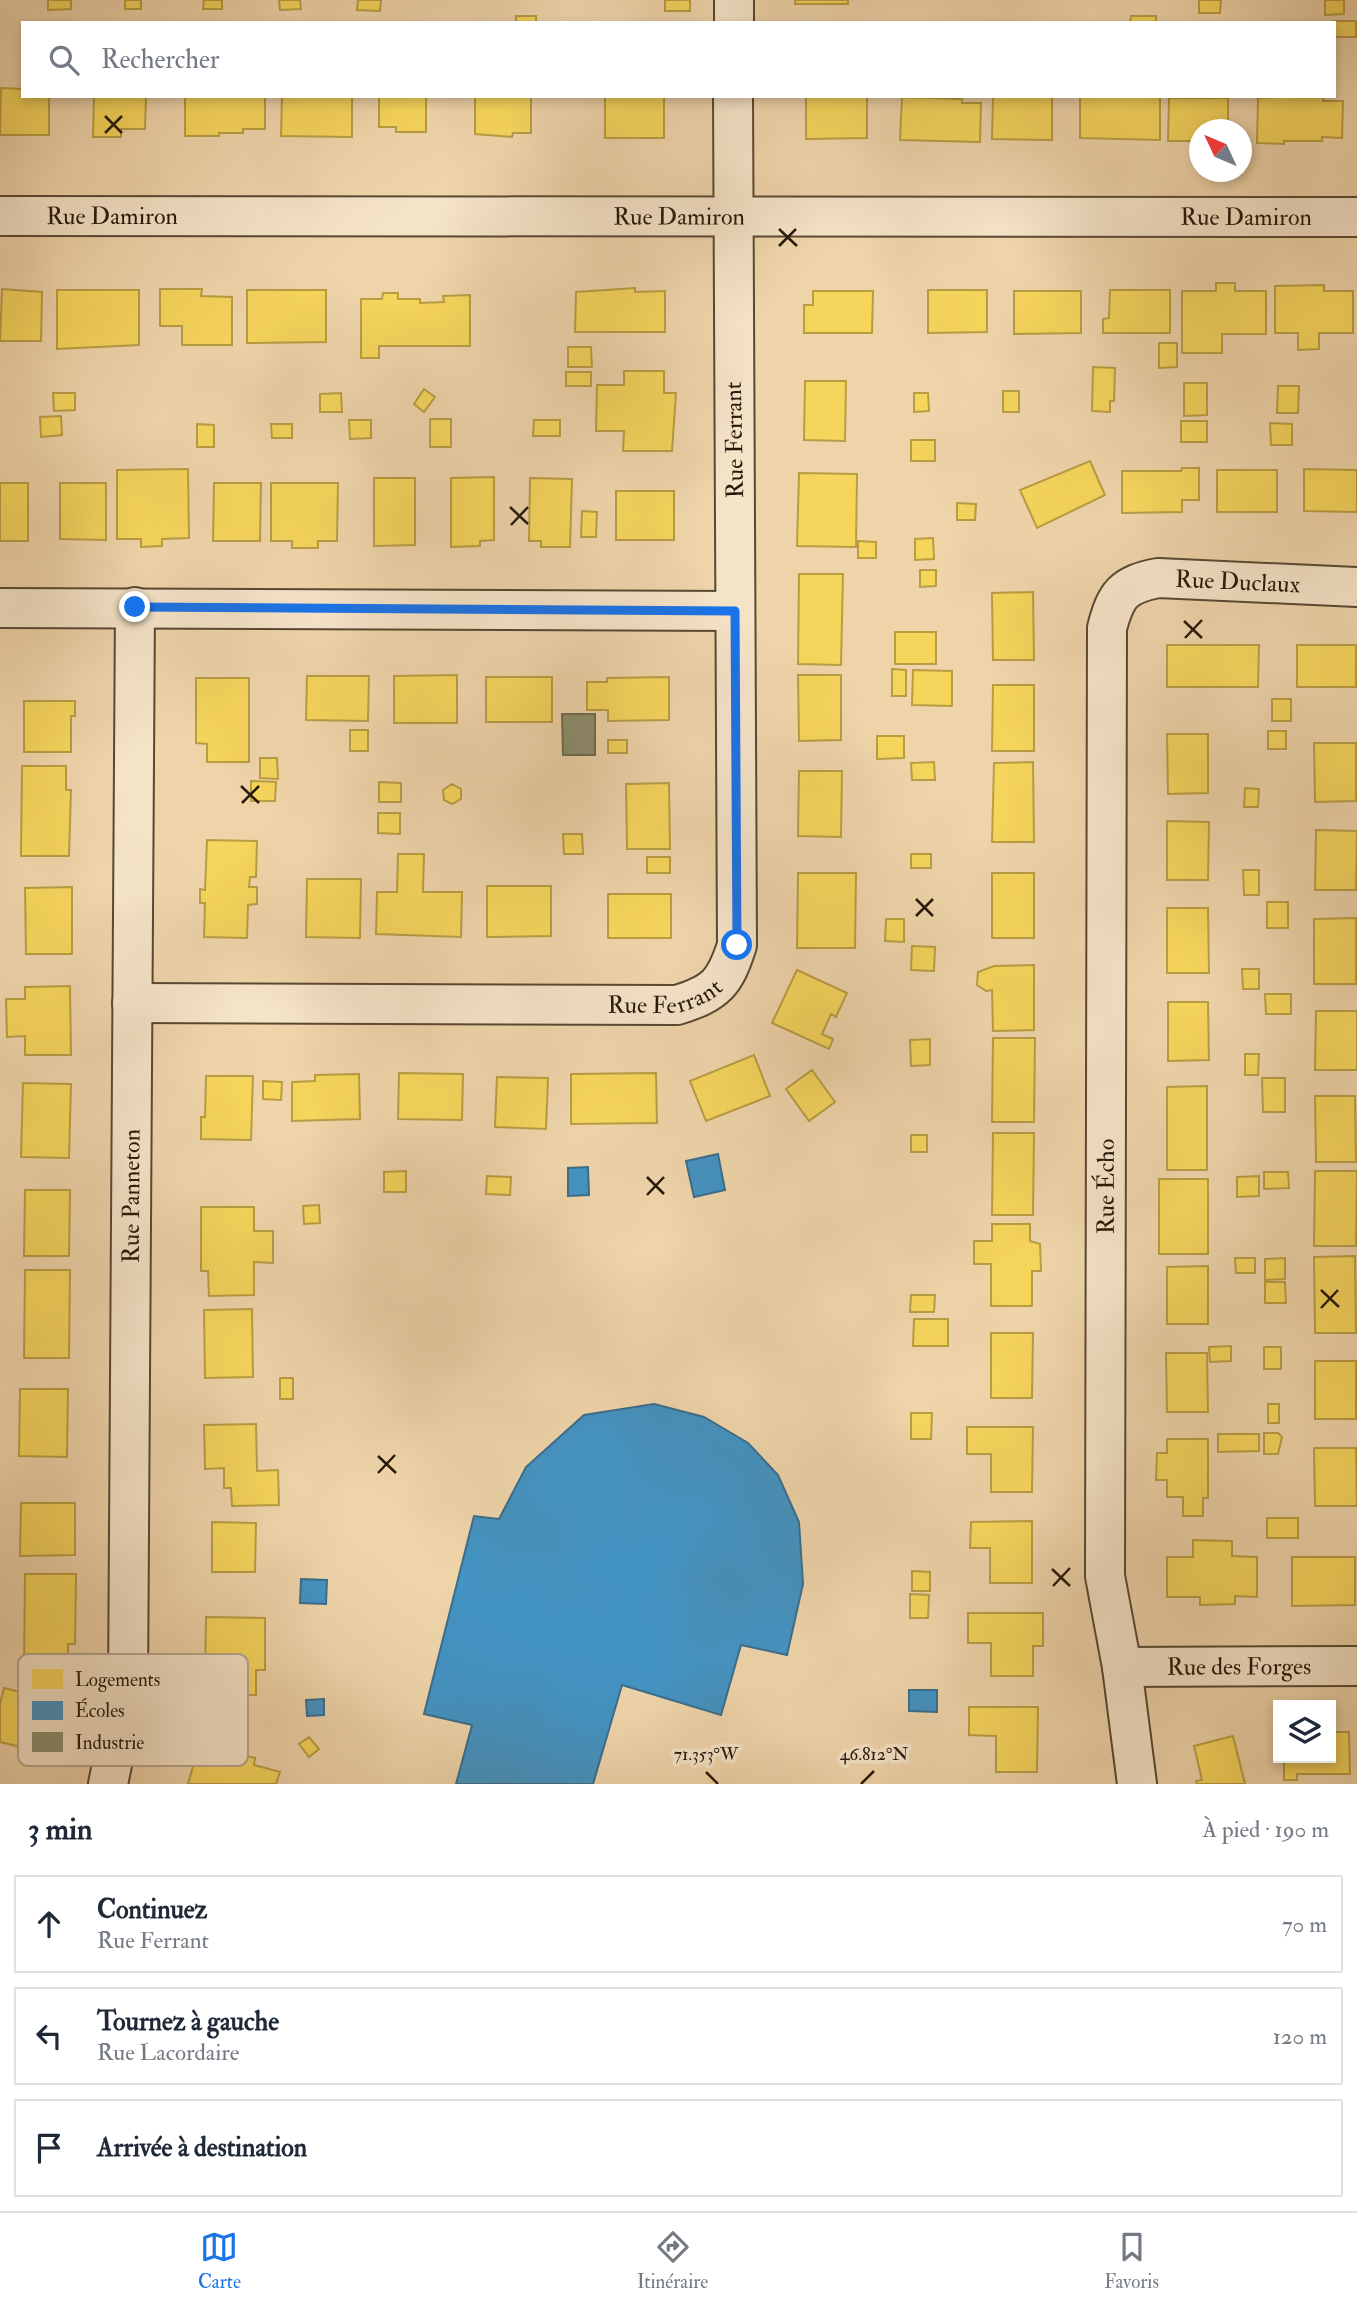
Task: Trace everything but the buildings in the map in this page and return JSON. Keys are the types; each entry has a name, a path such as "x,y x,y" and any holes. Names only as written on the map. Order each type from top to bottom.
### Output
{"street":[{"path":"734,0 734,21"},
{"name":"Rue Ferrant","path":"132,1003 677,1005 706,996 727,974 737,945 733,98"},
{"name":"Rue Damiron","path":"0,216 1357,217"},
{"name":"Rue Duclaux","path":"1122,591 1141,581 1158,578 1357,587"},
{"name":"Rue Écho","path":"1122,591 1113,603 1107,628 1105,1576 1122,1667 1137,1784"},
{"path":"0,607 735,611"},
{"name":"Rue Panneton","path":"128,1654 135,607"},
{"name":"Rue des Forges","path":"1122,1667 1357,1666"},
{"name":"Rue Panneton","path":"107,1784 111,1766"}],"route":[{"path":"135,607 735,611 737,945"}]}
